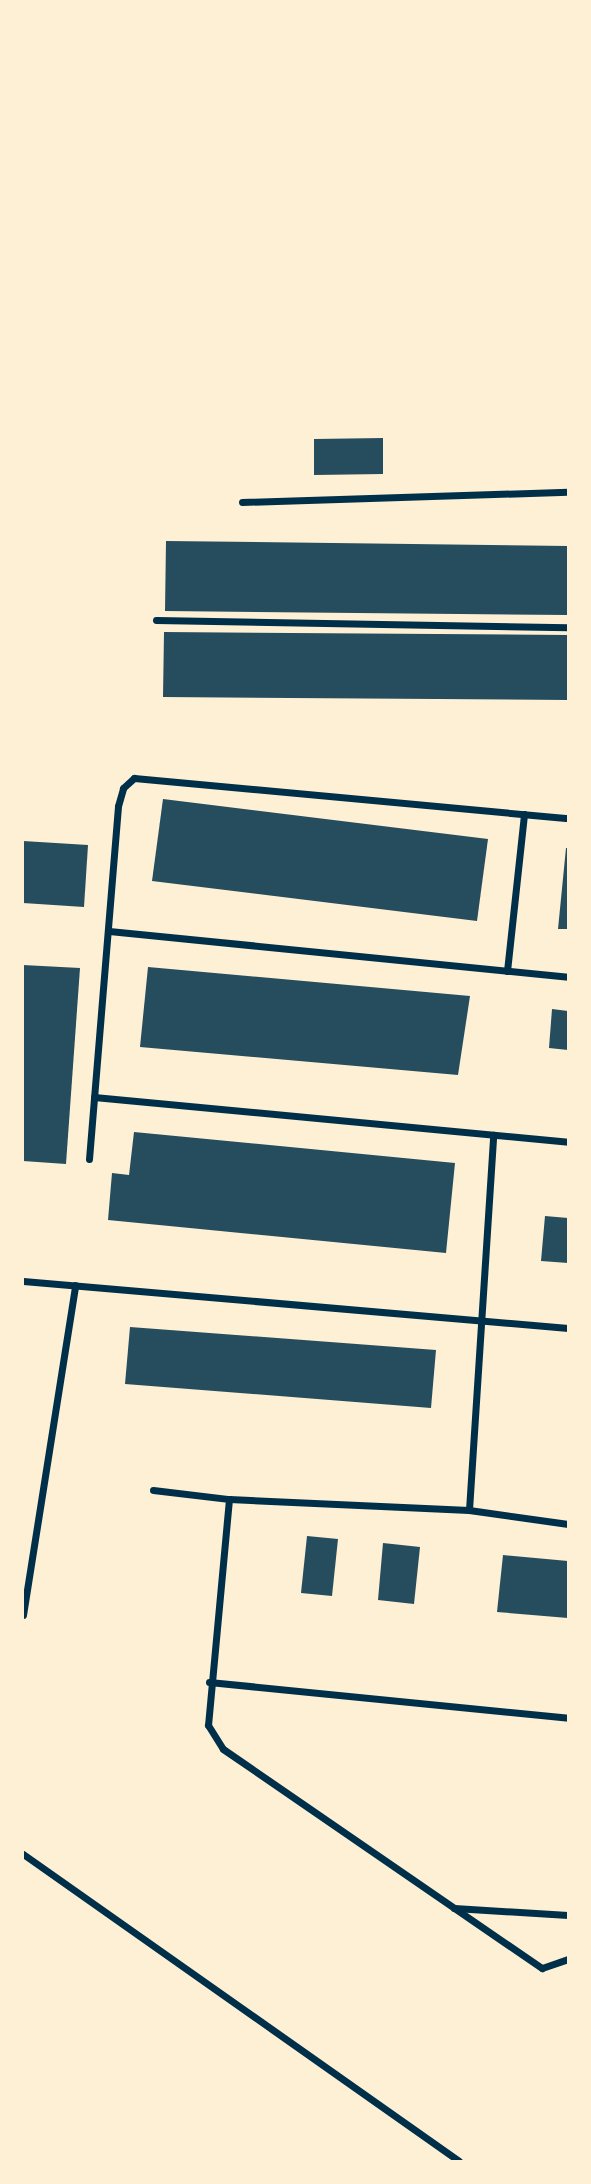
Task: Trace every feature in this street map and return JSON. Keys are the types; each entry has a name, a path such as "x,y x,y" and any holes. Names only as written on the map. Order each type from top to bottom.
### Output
{"street":[{"path":"242,502 568,492"},
{"path":"156,620 568,627"},
{"path":"89,1160 118,806 134,778 568,818"},
{"path":"507,971 524,814"},
{"path":"109,931 568,977"},
{"path":"94,1097 568,1142"},
{"path":"469,1510 493,1135"},
{"path":"23,1281 568,1328"},
{"path":"23,1615 75,1285"},
{"path":"153,1490 229,1499 469,1510 568,1524"},
{"path":"229,1499 209,1682 208,1725 223,1749 541,1968 568,1959"},
{"path":"209,1682 568,1717"},
{"path":"23,1854 459,2161"},
{"path":"454,1908 568,1915"}],"building":[{"path":"383,438 383,474 314,475 314,439"},
{"path":"166,541 568,546 568,615 165,611"},
{"path":"164,632 568,635 568,700 163,697"},
{"path":"163,799 488,839 477,921 152,881"},
{"path":"23,841 88,845 84,907 23,903"},
{"path":"566,848 568,929 558,929"},
{"path":"23,965 80,968 66,1164 23,1161"},
{"path":"148,967 470,996 458,1075 140,1047"},
{"path":"552,1009 568,1011 568,1050 549,1048"},
{"path":"134,1132 455,1163 446,1253 108,1220 112,1173 129,1175"},
{"path":"545,1216 568,1218 568,1263 541,1261"},
{"path":"130,1327 436,1350 431,1408 125,1384"},
{"path":"307,1536 338,1539 332,1596 301,1593"},
{"path":"383,1543 420,1547 414,1604 378,1600"},
{"path":"503,1555 568,1561 568,1618 497,1612"}]}
